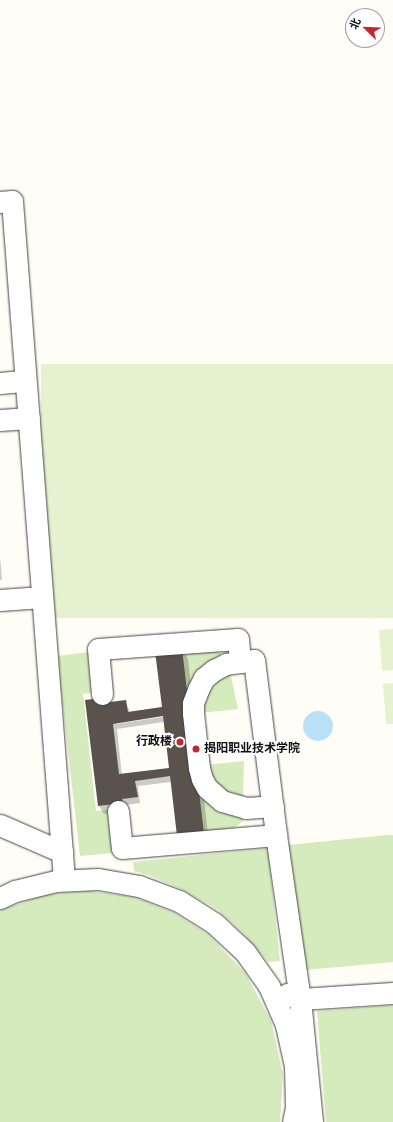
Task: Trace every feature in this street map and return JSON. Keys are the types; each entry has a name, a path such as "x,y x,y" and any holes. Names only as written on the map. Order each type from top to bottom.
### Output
{"lane":[{"path":"0,202 12,201 64,880"},
{"path":"0,382 25,381"},
{"path":"0,420 28,418"},
{"path":"0,600 42,597"},
{"path":"102,694 98,649 238,639 240,662"},
{"path":"273,806 246,808 222,801 207,788 202,779 199,768 193,713 194,703 204,678 214,670 226,664 254,660 273,806 276,835 300,1000 312,1122"},
{"path":"118,811 122,848 276,835"},
{"path":"0,825 62,852"},
{"path":"0,898 15,891 64,880 98,879 139,886 179,901 214,923 245,952 269,986 286,1025 295,1066 296,1108 293,1122"},
{"path":"269,986 300,1000 393,993"}],"green space":[{"path":"41,364 393,364 393,618 41,618"},
{"path":"393,629 393,670 382,671 379,630"},
{"path":"182,648 215,648 224,657 188,693"},
{"path":"90,652 95,692 83,694 96,811 108,810 113,853 80,856 57,656"},
{"path":"230,671 238,709 200,713 210,682"},
{"path":"393,683 393,724 386,724 383,684"},
{"path":"244,761 243,799 237,800 216,785 206,765"},
{"path":"199,791 245,816 242,822 232,829 204,833"},
{"path":"393,835 393,962 305,970 288,845"},
{"path":"268,848 280,961 268,962 243,933 218,910 181,889 148,875 134,871 133,862"},
{"path":"90,891 133,897 173,912 209,935 246,974 271,1021 283,1074 280,1122 0,1122 0,910 47,894"},
{"path":"393,1005 393,1122 326,1122 317,1011"}],"water":[{"path":"318,711 329,715 333,726 329,737 318,741 307,737 303,726 307,715"}],"building":[{"path":"182,648 204,833 177,836 170,776 135,781 138,797 122,799 123,803 98,806 85,700 110,697 110,702 126,700 128,712 162,707 155,651","holes":["163,716 169,768 119,774 113,724"]}],"place":[{"name":"行政楼","path":"180,742"},
{"name":"揭阳职业技术学院","path":"196,749"}]}
